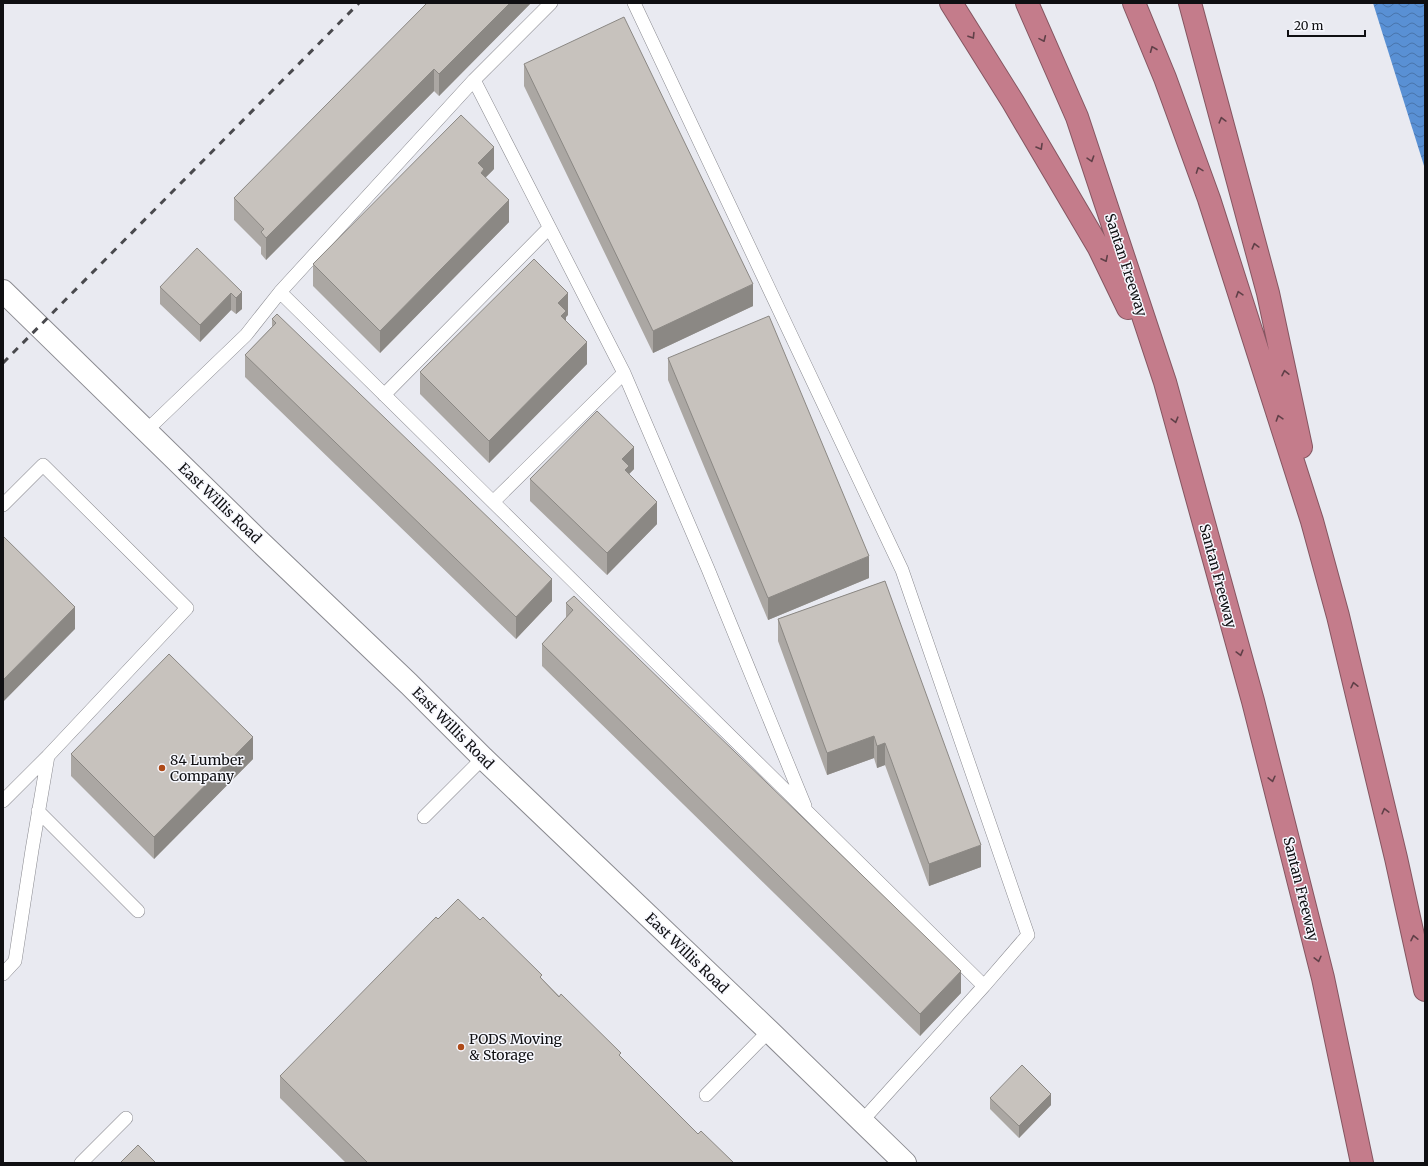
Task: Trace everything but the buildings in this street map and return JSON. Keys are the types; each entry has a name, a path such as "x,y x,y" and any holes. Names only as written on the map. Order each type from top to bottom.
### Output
{"highway":[{"path":"951,3 1013,102 1099,248 1165,382"},
{"name":"Santan Freeway","path":"1027,3 1077,117 1165,382 1250,693 1321,970 1362,1163"},
{"path":"1134,3 1165,78 1209,199 1312,521 1338,616"},
{"path":"1190,3 1268,293 1338,616 1396,858 1425,990"}],"street":[{"name":"East Willis Road","path":"3,292 409,684 483,758 905,1163"}],"lane":[{"path":"146,431 246,335 280,292 474,80 551,3"},
{"path":"634,3 902,570 1028,935 862,1121"},
{"path":"474,80 624,373 708,569 807,811"},
{"path":"384,395 549,228"},
{"path":"280,292 984,986"},
{"path":"493,502 624,373"},
{"path":"3,505 43,465 188,608 48,756 3,801"},
{"path":"3,974 16,961 38,811 48,756"},
{"path":"424,817 483,758"},
{"path":"38,811 138,912"},
{"path":"706,1095 769,1031"},
{"path":"81,1163 126,1118"}],"water":[{"path":"1373,3 1425,3 1425,169"}],"railway":[{"path":"3,363 359,3"}],"place":[{"name":"84 Lumber Company","path":"162,768"},
{"name":"PODS Moving & Storage","path":"461,1047"}]}
